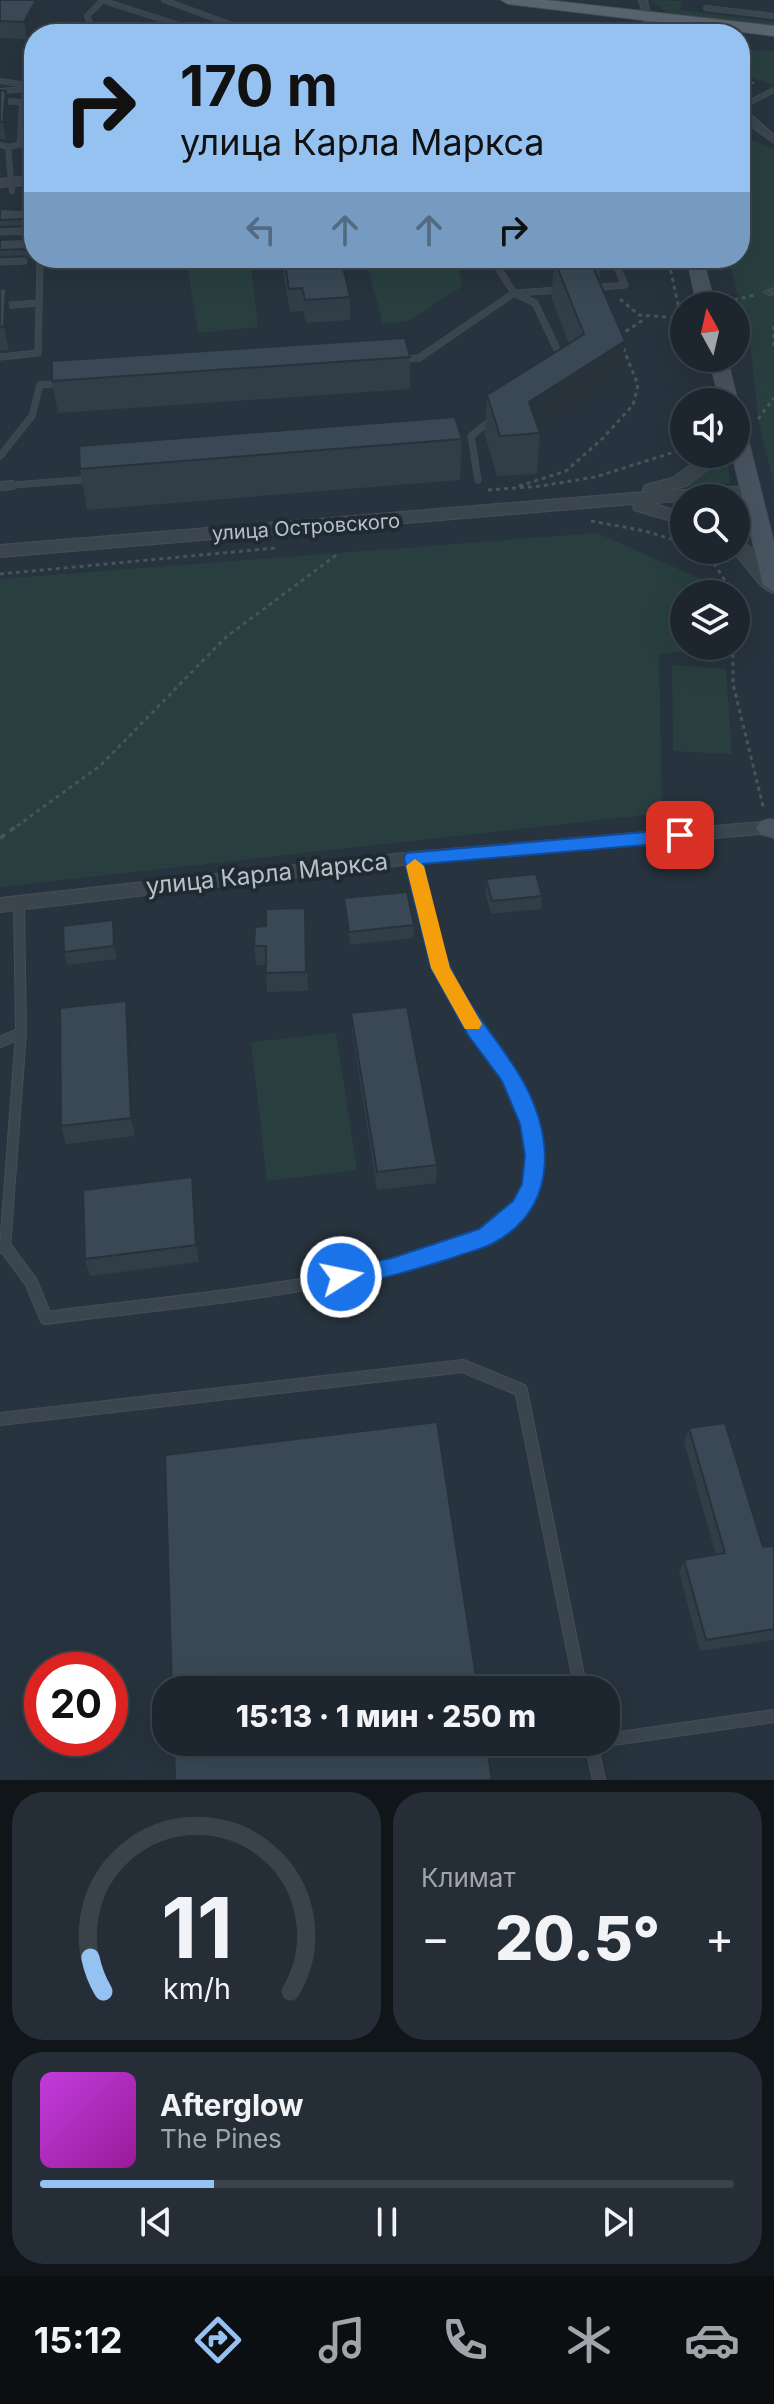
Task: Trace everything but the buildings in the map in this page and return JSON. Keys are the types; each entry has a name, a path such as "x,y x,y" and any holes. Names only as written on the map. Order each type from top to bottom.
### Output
{"main road":[{"path":"508,0 648,17 672,24"},
{"path":"648,17 651,24"},
{"path":"750,30 774,31"},
{"path":"697,268 703,292"},
{"path":"750,492 774,586"}],"street":[{"path":"643,0 648,17"},
{"path":"750,120 774,140"},
{"path":"611,500 679,482 699,468"},
{"path":"611,500 670,497"},
{"path":"611,500 670,513"},
{"name":"улица Островского","path":"0,551 611,500"},
{"path":"750,555 774,586"},
{"name":"улица Карла Маркса","path":"9,904 413,858 772,828"}],"lane":[{"path":"91,24 87,16 102,0 176,24"},
{"path":"164,0 229,24"},
{"path":"706,8 774,16"},
{"path":"0,81 24,86"},
{"path":"0,91 24,89"},
{"path":"750,106 774,90"},
{"path":"0,101 22,102 20,143"},
{"path":"0,145 8,147 24,143"},
{"path":"6,187 8,147"},
{"path":"0,232 24,231"},
{"path":"0,241 24,239"},
{"path":"0,262 24,261"},
{"path":"0,357 38,353 40,268"},
{"path":"498,268 514,293 535,303 566,369"},
{"path":"578,289 625,285 617,268"},
{"path":"387,360 419,358 514,293 565,290"},
{"path":"0,306 39,303"},
{"path":"0,456 38,408 40,385 72,383"},
{"path":"478,480 471,436 504,411"},
{"path":"0,486 95,478"},
{"path":"9,904 21,1033 3,1248 31,1282 46,1318 285,1286 392,1268 486,1236 520,1207 533,1186 535,1155 531,1124 515,1085 475,1030 441,968 413,858"},
{"path":"0,1042 21,1033"},
{"path":"0,1419 463,1366 521,1390 578,1676"},
{"path":"620,1738 774,1716"},
{"path":"595,1756 599,1780"}],"path":[{"path":"619,297 625,307 646,318 681,318 670,268"},
{"path":"619,336 646,318"},
{"path":"513,488 566,471 602,439 633,405 638,385 614,325"},
{"path":"774,326 774,349"},
{"path":"758,419 774,398"},
{"path":"484,491 595,477 670,453"},
{"path":"583,519 670,539"},
{"path":"0,574 286,547"},
{"path":"0,838 101,765 226,637 339,553"},
{"path":"733,660 733,684 772,828"}],"green space":[{"path":"651,0 682,1 680,10 774,22 774,26 667,13"},
{"path":"750,50 774,51 774,85 750,77"},
{"path":"750,139 774,149 774,485 758,419 750,341 750,292 737,292 731,268 750,268"},
{"path":"188,268 251,268 258,327 198,333"},
{"path":"368,268 458,268 463,286 408,321 383,324"},
{"path":"708,468 728,468 730,483 683,484"},
{"path":"597,533 701,579 670,580 670,653 659,654 662,813 0,887 0,579"},
{"path":"672,665 726,669 732,754 673,751"},
{"path":"336,1033 357,1170 267,1181 251,1042"}],"slow traffic":[{"path":"415,866 441,968 472,1024"}],"route":[{"path":"341,1277 392,1268 486,1236 520,1207 533,1186 535,1155 531,1124 510,1077 475,1030 441,968 413,858 680,835"}]}
